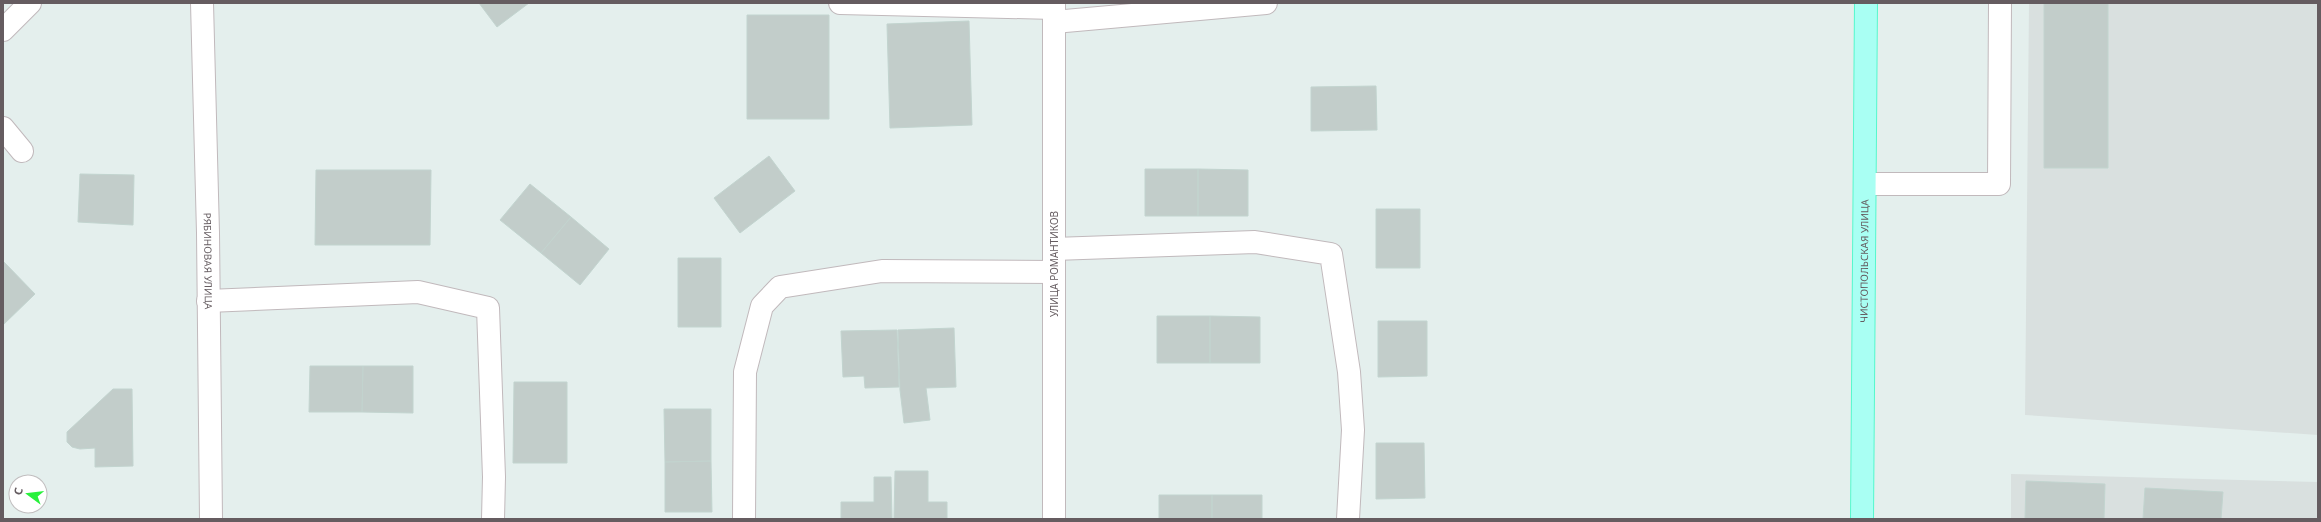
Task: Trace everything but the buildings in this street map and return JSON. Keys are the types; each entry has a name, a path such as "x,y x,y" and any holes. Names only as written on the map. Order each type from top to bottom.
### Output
{"main road":[{"name":"ЧИСТОПОЛЬСКАЯ УЛИЦА","path":"1862,519 1866,3"}],"street":[{"path":"3,30 30,3"},
{"name":"РЯБИНОВАЯ УЛИЦА","path":"202,3 208,301 210,519"},
{"path":"840,3 1054,11 1266,3"},
{"path":"1865,184 2000,184 2000,3"},
{"name":"УЛИЦА РОМАНТИКОВ","path":"1054,11 1054,519"},
{"path":"3,128 22,151"},
{"path":"1054,250 1255,242 1331,254 1349,372 1353,430 1348,519"},
{"path":"744,519 745,372 762,306 780,288 882,270 1054,272"},
{"path":"208,301 418,292 488,308 494,477 493,519"}],"shaded area":[{"path":"2029,3 2318,3 2318,435 2025,415"},
{"path":"2011,474 2318,482 2318,519 2011,519"}]}
